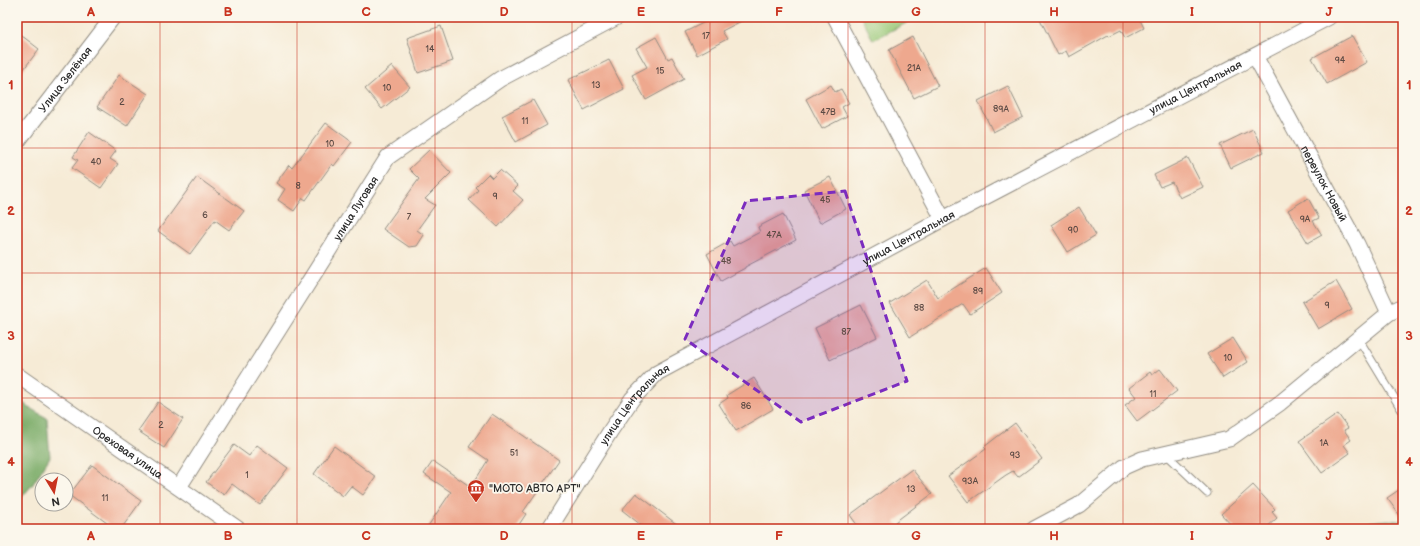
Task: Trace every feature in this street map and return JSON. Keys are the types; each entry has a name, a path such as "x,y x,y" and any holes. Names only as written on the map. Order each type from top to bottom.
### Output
{"street":[{"name":"Улица Зелёная","path":"17,142 113,17"},
{"name":"улица Луговая","path":"179,487 388,158 500,79 617,17"},
{"path":"835,17 943,219"},
{"name":"улица Центральная","path":"549,529 632,399 657,373 943,219 1329,17"},
{"name":"переулок Новый","path":"1255,56 1358,244 1389,313"},
{"path":"1034,529 1079,505 1124,467 1142,459 1229,439 1280,403 1389,313 1403,306"},
{"name":"Ореховая улица","path":"17,376 238,529"}],"lane":[{"path":"1358,338 1403,412"},
{"path":"1165,454 1207,493"}],"highlighted area":[{"path":"845,191 907,381 801,422 685,339 746,201"}],"green space":[{"path":"861,17 918,17 873,40"},
{"path":"17,397 28,407 47,418 50,457 41,472 34,472 34,482 17,503"},
{"path":"1388,520 1403,521 1403,529 1353,529 1362,523"}],"building":[{"path":"702,17 749,17 722,31 727,39 697,55 685,32 705,22"},
{"path":"1039,17 1145,17 1140,20 1144,28 1125,38 1121,30 1109,36 1108,35 1069,57 1066,51 1058,55"},
{"path":"441,26 453,61 418,73 407,38"},
{"path":"17,32 39,49 17,78"},
{"path":"1352,36 1367,62 1327,84 1312,58"},
{"path":"656,37 668,59 672,57 684,79 646,100 632,75 647,67 636,48"},
{"path":"913,37 938,86 914,98 889,50"},
{"path":"609,60 624,89 584,110 568,80"},
{"path":"392,66 410,87 382,109 365,89"},
{"path":"119,75 148,94 127,126 97,107"},
{"path":"831,85 835,92 841,89 849,103 842,107 847,116 822,129 806,99"},
{"path":"1008,86 1023,117 993,132 978,101"},
{"path":"533,100 547,125 516,142 502,116"},
{"path":"326,123 352,142 334,166 332,164 306,200 303,198 294,211 278,200 285,189 276,183 289,165 292,168"},
{"path":"1253,129 1264,152 1231,168 1220,145"},
{"path":"89,132 116,151 110,159 118,164 101,188 72,168 78,160 73,157"},
{"path":"429,150 451,173 425,199 435,205 417,230 424,235 417,246 409,247 383,229 419,179 409,169"},
{"path":"1188,158 1203,187 1180,198 1172,182 1160,187 1154,175"},
{"path":"500,170 518,186 513,191 523,200 498,227 469,200 478,190 475,187 488,174 492,178"},
{"path":"197,177 244,211 229,230 215,220 190,254 158,231"},
{"path":"830,177 846,209 820,223 804,190"},
{"path":"1308,198 1319,218 1313,221 1322,235 1308,243 1288,210"},
{"path":"1079,207 1096,235 1068,252 1051,225"},
{"path":"783,214 796,240 721,281 707,254 730,241 733,246 760,232 758,227"},
{"path":"986,268 1002,293 970,314 963,304 910,337 890,303 927,280 938,298"},
{"path":"1336,281 1352,309 1318,329 1302,302"},
{"path":"861,305 877,337 830,360 815,328"},
{"path":"1233,338 1248,362 1223,378 1207,354"},
{"path":"1160,369 1177,391 1137,421 1125,405 1136,397 1129,388 1150,372 1152,375"},
{"path":"754,378 773,409 736,431 719,404 728,398 727,395"},
{"path":"158,402 183,419 164,448 138,431"},
{"path":"492,414 559,460 523,512 526,514 516,529 426,529 451,492 424,474 433,461 471,487 488,460 469,447"},
{"path":"1338,414 1348,428 1344,430 1351,440 1344,445 1350,453 1322,473 1299,441"},
{"path":"1015,423 1042,459 1018,477 1013,471 1006,475 968,502 948,476 986,449 984,447"},
{"path":"234,445 249,456 257,445 288,468 260,505 232,484 224,495 206,482"},
{"path":"334,446 376,477 363,495 351,486 343,496 314,474"},
{"path":"92,465 141,501 121,529 115,529 74,499 74,488"},
{"path":"912,469 932,494 895,522 901,529 860,529 850,515"},
{"path":"1253,485 1275,509 1272,512 1277,518 1265,529 1235,529 1221,514"},
{"path":"1403,487 1403,520 1387,498"},
{"path":"636,493 683,529 646,529 622,510"}],"place":[{"name":"\"МОТО АВТО АРТ\"","path":"476,503"}]}
